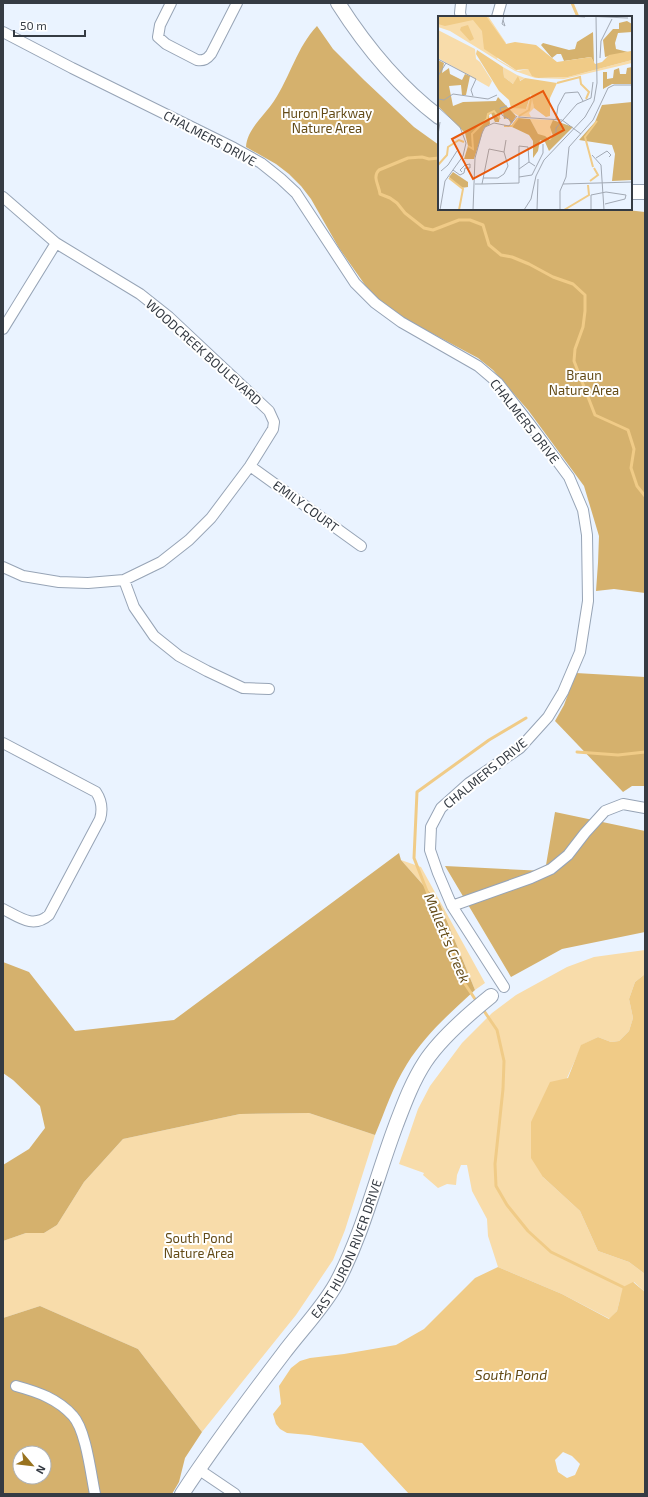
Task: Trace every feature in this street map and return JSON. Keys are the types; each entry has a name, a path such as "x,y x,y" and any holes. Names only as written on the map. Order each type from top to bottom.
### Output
{"main road":[{"path":"338,3 352,25 387,70 417,100 438,116"},
{"path":"632,192 645,192"},
{"name":"EAST HURON RIVER DRIVE","path":"182,1494 240,1409 335,1285 348,1260 413,1083 426,1061 473,1010 491,996"}],"street":[{"path":"171,3 160,25 158,37 166,44 197,60 207,58 211,54 237,3"},
{"path":"461,3 461,16"},
{"path":"497,16 501,3"},
{"name":"CHALMERS DRIVE","path":"3,32 261,163 296,193 355,283 374,303 390,315 478,366 498,383 569,478 583,510 587,536 588,601 580,652 563,692 548,717 520,748 469,783 441,808 431,827 430,850 452,906 504,987"},
{"name":"WOODCREEK BOULEVARD","path":"3,197 56,243 140,294 168,316 269,411 274,422 273,429 250,466 211,518 189,540 161,562 124,580"},
{"path":"3,329 56,243"},
{"name":"EMILY COURT","path":"250,466 361,546"},
{"path":"3,567 23,576 59,582 88,583 124,580 134,607 154,636 179,656 243,688 269,689"},
{"path":"3,743 96,792 100,799 102,810 100,819 49,915 44,920 36,923 3,909"},
{"path":"452,906 531,878 551,869 568,855 605,811 623,804 645,808"},
{"path":"16,1386 38,1392 56,1402 74,1417 82,1433 95,1494"},
{"path":"198,1469 235,1494"}],"green space":[{"path":"317,26 333,49 364,80 414,127 438,144 438,210 627,210 645,212 645,593 614,589 596,591 599,536 584,486 528,410 493,370 478,358 407,320 389,308 370,292 339,248 311,199 301,186 276,164 246,147 247,140 253,128 280,92 310,34"},
{"path":"576,673 645,677 645,786 632,786 623,792 555,721 564,705"},
{"path":"555,812 645,831 645,932 562,949 511,977 445,866 545,871"},
{"path":"399,853 401,860 440,904 475,990 438,1025 414,1053 398,1081 375,1135 309,1113 240,1114 123,1139 84,1182 57,1225 44,1233 26,1233 3,1241 3,1165 29,1149 45,1128 40,1106 13,1080 3,1073 3,962 29,972 75,1031 174,1020"},
{"path":"401,860 421,867 485,983 475,990 440,904"},
{"path":"645,950 645,974 635,982 629,999 633,1018 629,1031 619,1041 611,1042 598,1037 582,1045 567,1078 543,1177 580,1211 598,1251 629,1262 645,1274 645,1292 634,1282 620,1299 617,1311 610,1319 562,1294 498,1267 488,1236 487,1219 472,1191 467,1165 461,1165 457,1175 456,1185 447,1184 438,1188 423,1175 424,1173 399,1164 418,1109 430,1086 462,1043 492,1013 516,995 567,967 594,957"},
{"name":"South Pond Nature Area","path":"309,1113 375,1135 345,1230 333,1260 296,1315 202,1432 138,1349 40,1306 3,1318 3,1241 26,1233 44,1233 57,1225 84,1182 123,1139 240,1114"},
{"path":"40,1306 138,1349 202,1432 185,1458 179,1482 172,1494 3,1494 3,1318"}],"water":[{"path":"645,974 645,1274 629,1262 598,1251 580,1211 543,1177 531,1158 531,1122 550,1082 568,1078 581,1045 598,1037 611,1042 619,1041 629,1031 633,1018 629,999 635,982"},
{"name":"South Pond","path":"498,1267 562,1294 609,1319 617,1311 623,1287 633,1282 645,1292 645,1494 409,1494 362,1443 287,1433 280,1429 276,1424 273,1414 281,1404 279,1386 291,1368 300,1361 310,1358 396,1345 424,1329 475,1278","holes":["563,1452 572,1456 580,1464 575,1475 567,1478 558,1472 555,1460"]}],"waterway":[{"name":"Mallett's Creek","path":"572,3 578,16"},
{"name":"Mallett's Creek","path":"438,158 408,158 379,170 376,178 380,194 397,203 405,213 424,228 433,230 459,220 470,220 483,225 489,245 501,255 512,257 553,277 573,284 585,295 583,327 575,349 574,361 595,415 628,430 634,449 631,468 637,486 645,496"},
{"name":"Mallett's Creek","path":"477,1002 461,978 414,858 417,792 489,740 526,718"},
{"name":"Mallett's Creek","path":"577,752 618,755 645,752"},
{"name":"Mallett's Creek","path":"482,1008 497,1030 504,1061 503,1089 495,1164 496,1186 507,1205 528,1231 551,1252 623,1287"}],"park label":[{"name":"Huron Parkway Nature Area","path":"327,120"},
{"name":"Braun Nature Area","path":"584,382"}]}
